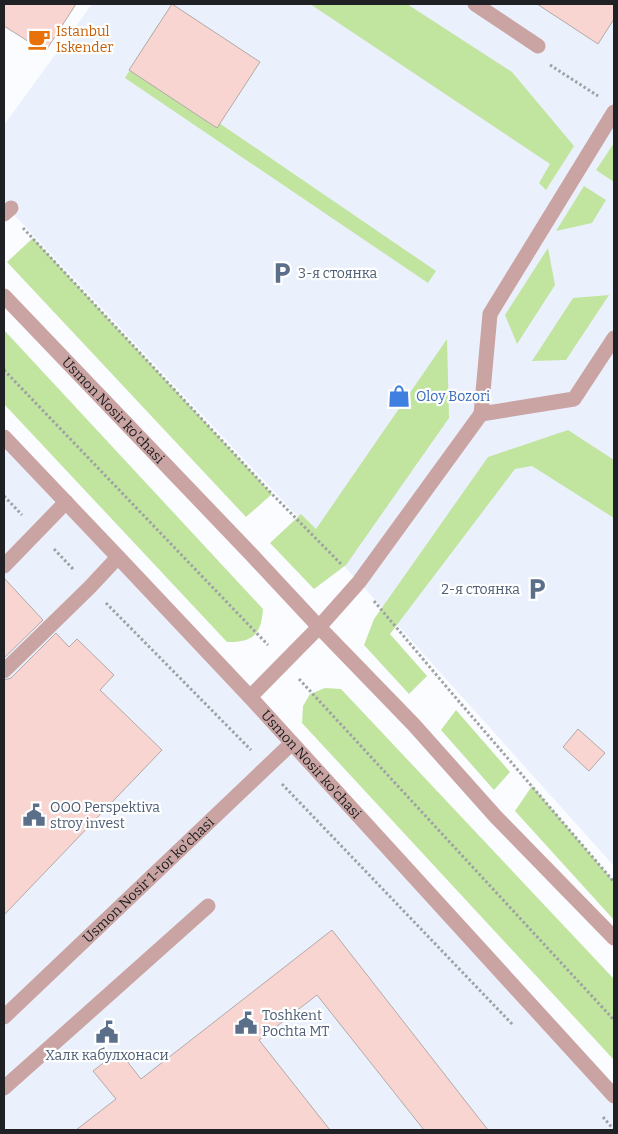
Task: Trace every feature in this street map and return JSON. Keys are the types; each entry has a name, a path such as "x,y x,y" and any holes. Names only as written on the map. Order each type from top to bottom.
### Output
{"street":[{"path":"475,4 538,46"},
{"path":"250,697 319,627 359,582 481,414 490,314 614,112"},
{"name":"Usmon Nosir ko'chasi","path":"4,296 414,725 496,817 614,938"},
{"path":"481,414 574,400 614,338"},
{"name":"Usmon Nosir ko'chasi","path":"4,437 250,697 614,1096"},
{"path":"4,566 66,502"},
{"path":"4,671 118,557"},
{"name":"Usmon Nosir 1-tor ko'chasi","path":"4,1017 292,743"},
{"path":"4,1088 208,906"}],"path":[{"path":"8,210 258,479 359,582 614,882"},
{"path":"4,370 284,662 614,1020"},
{"path":"4,496 90,587 267,766 278,780 518,1030"},
{"path":"600,1115 614,1130"}],"shaded area":[{"name":"Oloy Bozori","path":"92,4 614,4 614,866 359,582 4,204 4,125"},
{"path":"4,437 614,1096 614,1130 4,1130"}],"green space":[{"path":"310,4 407,4 512,72 574,146 546,190 539,183 550,164"},
{"path":"170,22 143,71 436,271 428,283 125,78 157,26"},
{"path":"614,143 614,182 596,170"},
{"path":"584,186 606,200 592,223 556,231"},
{"path":"33,238 272,494 246,517 7,262"},
{"path":"548,248 555,285 517,344 505,315"},
{"path":"609,295 566,360 532,361 573,298"},
{"path":"4,330 263,609 258,631 254,635 243,641 227,642 4,404"},
{"path":"447,339 449,418 346,565 314,589 270,543 301,514 316,529"},
{"path":"568,430 614,460 614,518 532,466 515,469 390,634 427,676 409,694 364,645 374,619 488,457"},
{"path":"325,688 341,689 614,979 614,1060 302,723 303,706 310,694"},
{"path":"456,710 510,772 494,790 441,730"},
{"path":"532,786 614,882 614,920 515,811"}],"building":[{"name":"Istanbul Iskender","path":"4,4 76,4 45,52 4,26"},
{"path":"172,4 260,62 217,128 129,70"},
{"path":"537,4 614,4 614,19 598,44"},
{"path":"4,578 43,620 4,658"},
{"path":"56,633 69,647 77,639 114,675 100,690 162,750 4,915 4,680 11,678"},
{"path":"578,729 605,753 589,771 563,747"},
{"name":"Toshkent Pochta MT","path":"332,930 488,1130 424,1130 317,995 259,1040 330,1130 76,1130 116,1099 93,1071 119,1051 141,1079"}],"place":[{"name":"Istanbul Iskender","path":"39,39"},
{"name":"3-я стоянка","path":"282,273"},
{"name":"Oloy Bozori","path":"399,396"},
{"name":"2-я стоянка","path":"537,589"},
{"name":"ООО Perspektiva stroy invest","path":"34,815"},
{"name":"Toshkent Pochta MT","path":"246,1023"},
{"name":"Халк кабулхонаси","path":"107,1032"}]}
